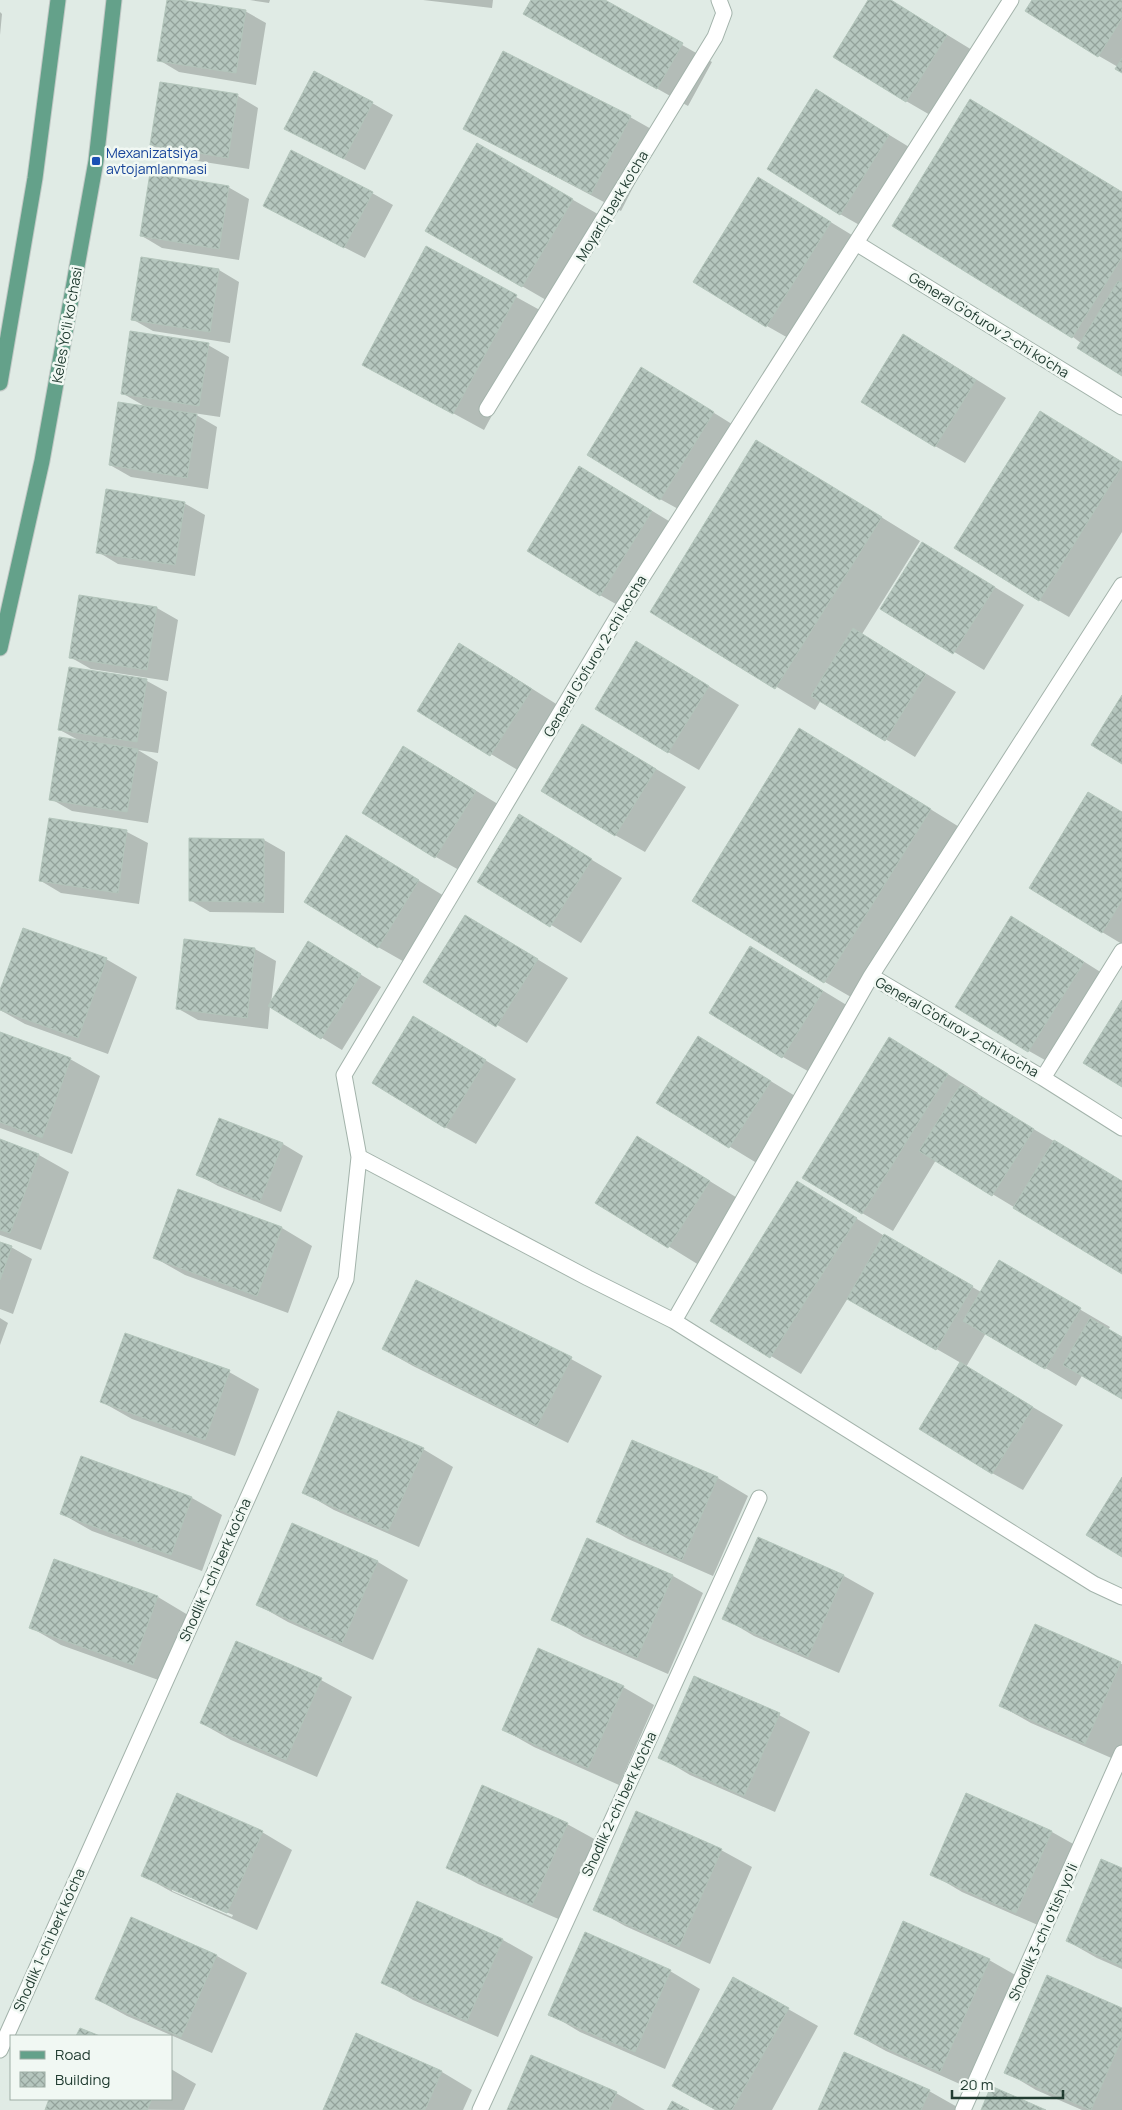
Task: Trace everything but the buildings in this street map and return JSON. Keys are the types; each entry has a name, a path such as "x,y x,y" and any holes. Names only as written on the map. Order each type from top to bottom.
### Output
{"main road":[{"path":"0,383 4,344 36,178 58,0"},
{"name":"Keles Yoʻli koʻchasi","path":"0,648 42,461 96,161 114,0"}],"street":[{"name":"Moyariq berk ko'cha","path":"488,409 715,37 724,13 719,0"},
{"name":"General G'ofurov 2-chi ko'cha","path":"344,1075 622,609 1012,0"},
{"name":"General G'ofurov 2-chi ko'cha","path":"856,243 1122,408"},
{"path":"674,1321 871,976 1122,585"},
{"name":"General G'ofurov 2-chi ko'cha","path":"1043,1078 1122,951"},
{"name":"General G'ofurov 2-chi ko'cha","path":"871,976 1043,1078 1122,1128"},
{"name":"Shodlik 1-chi berk ko'cha","path":"0,2050 346,1279 359,1157 344,1075"},
{"path":"359,1157 588,1278 674,1321 1094,1584 1122,1597"},
{"name":"Shodlik 2-chi berk ko'cha","path":"480,2110 759,1498"},
{"name":"Shodlik 3-chi o'tish yo'li","path":"963,2110 1122,1753"}],"place":[{"name":"Mexanizatsiya avtojamlanmasi","path":"96,161"}]}
